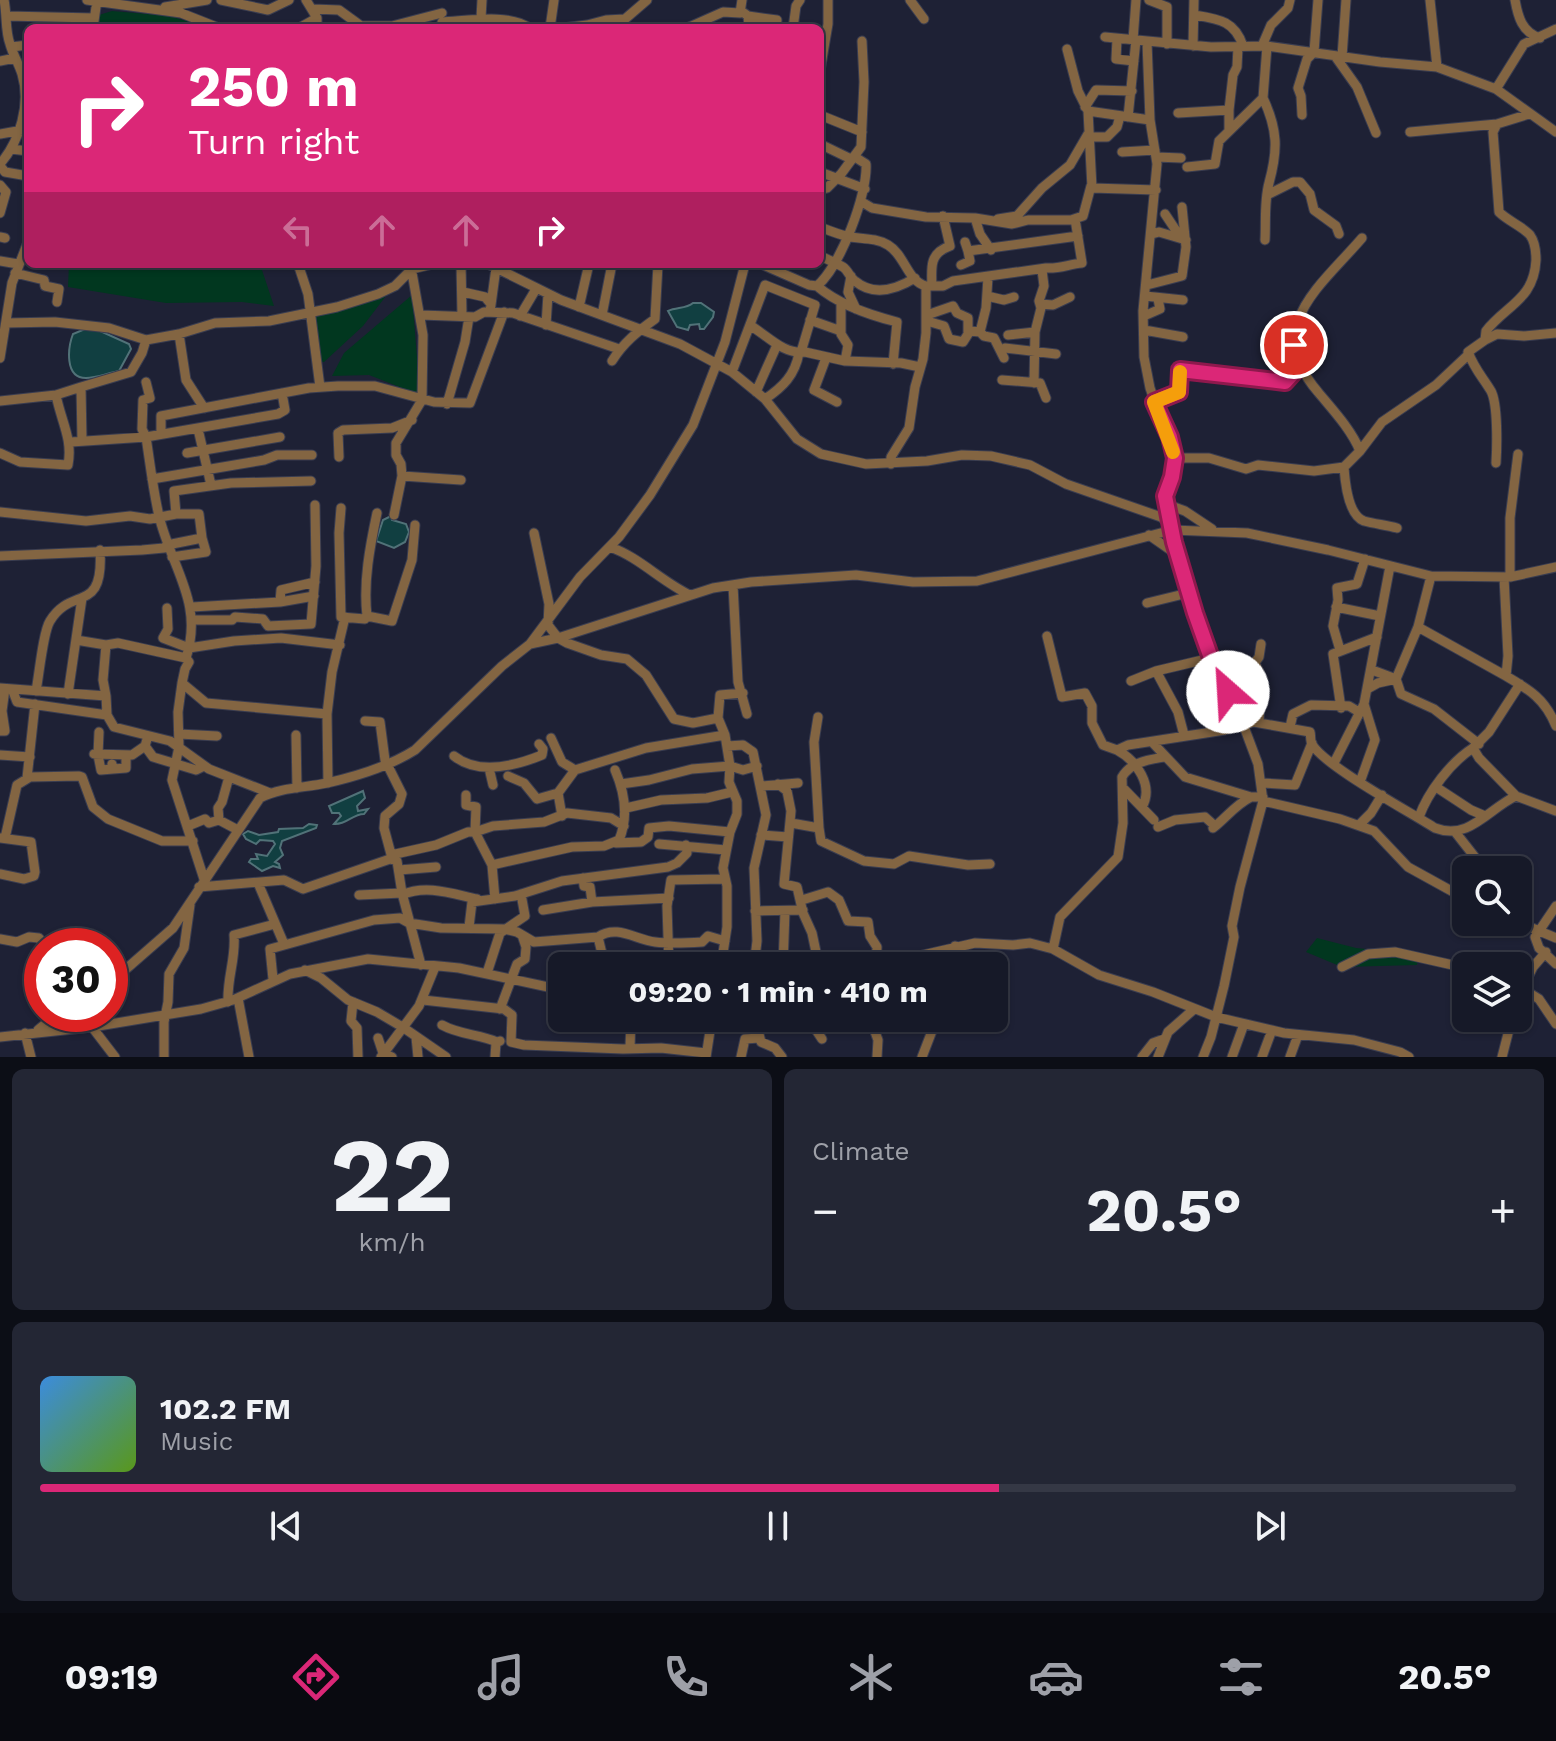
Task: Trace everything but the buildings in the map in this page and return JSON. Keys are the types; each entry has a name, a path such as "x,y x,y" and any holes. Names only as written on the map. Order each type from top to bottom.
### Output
{"street":[{"path":"87,0 131,8 158,8 207,0"},
{"path":"24,70 11,47 4,8 94,23 97,0"},
{"path":"221,0 268,10 289,0"},
{"path":"306,0 316,18 339,10 358,24"},
{"path":"442,21 444,0"},
{"path":"481,18 482,0"},
{"path":"543,0 554,3 551,24"},
{"path":"599,24 606,20 625,19 647,0"},
{"path":"742,0 748,24"},
{"path":"794,24 800,0"},
{"path":"824,28 827,0"},
{"path":"910,0 924,19"},
{"path":"1088,136 1107,137 1124,116 1131,93 1136,0"},
{"path":"1149,0 1166,2 1167,44"},
{"path":"1193,46 1194,0"},
{"path":"1265,240 1267,195 1275,163 1276,136 1273,119 1263,98 1265,46 1271,25 1288,8 1290,0"},
{"path":"1302,115 1298,88 1307,59 1314,52 1318,0"},
{"path":"1346,0 1339,56 1357,87 1376,133"},
{"path":"1430,0 1437,67"},
{"path":"1515,0 1522,25 1533,36 1540,38"},
{"path":"158,8 188,14 210,24"},
{"path":"696,24 723,12 777,20 776,24"},
{"path":"46,15 47,24"},
{"path":"1195,15 1232,25 1240,46 1233,75 1229,131"},
{"path":"412,24 481,18 523,24"},
{"path":"1496,89 1524,44 1556,29"},
{"path":"1105,37 1193,46 1265,46 1437,67 1496,89 1556,132"},
{"path":"1117,39 1116,59 1134,61"},
{"path":"824,189 836,179 861,147 862,41"},
{"path":"1147,42 1156,190 1145,296 1144,357 1154,402 1170,437 1175,458 1165,496 1166,504 1188,593 1213,661 1258,764 1263,799 1240,887 1232,926 1234,937 1216,1017 1203,1057"},
{"path":"11,47 24,45"},
{"path":"862,202 872,208 926,217 975,218 1012,224 1083,216 1091,186 1086,109 1067,49"},
{"path":"0,61 15,58"},
{"path":"0,213 2,167 24,129 24,86"},
{"path":"1086,109 1096,90 1149,93"},
{"path":"1187,167 1215,164 1219,141 1263,98"},
{"path":"1086,109 1150,120"},
{"path":"1178,113 1229,110"},
{"path":"1410,132 1497,124 1529,114"},
{"path":"824,117 862,132"},
{"path":"1485,340 1490,326 1528,290 1534,277 1536,256 1533,240 1528,233 1499,212 1493,132 1497,124"},
{"path":"0,134 24,129"},
{"path":"991,220 1017,216 1042,188 1070,165 1088,136"},
{"path":"817,286 834,264 865,189 866,164 824,146"},
{"path":"11,149 24,151"},
{"path":"1122,152 1181,158"},
{"path":"2,167 24,175"},
{"path":"824,174 865,189"},
{"path":"1267,195 1293,182 1300,182 1310,194 1314,210 1336,226 1339,234"},
{"path":"1091,186 1156,190"},
{"path":"1147,285 1182,276 1182,207"},
{"path":"1165,214 1183,239"},
{"path":"891,464 891,457 909,428 923,359 930,261 950,246 943,216"},
{"path":"975,218 980,234 991,250"},
{"path":"824,228 847,237 870,238 888,245 898,253 917,282 929,286 1082,263 1075,219"},
{"path":"1039,221 1044,240"},
{"path":"1152,234 1159,232 1183,239"},
{"path":"961,265 970,261 967,247 991,250 1078,236"},
{"path":"1154,402 1179,392 1180,370 1280,383 1295,373 1298,368 1294,339 1298,315 1362,238"},
{"path":"0,358 6,323 4,298 24,251"},
{"path":"824,258 845,267 854,281 867,288 885,291 899,288 915,278"},
{"path":"0,261 44,280 45,286 59,289 57,302"},
{"path":"300,268 307,288 320,387"},
{"path":"6,323 55,322 109,328 146,340 215,323 269,321 310,313 378,294 395,286 410,268"},
{"path":"394,515 402,476 396,443 422,400 424,345 411,268"},
{"path":"447,404 465,342 461,268"},
{"path":"490,308 497,268"},
{"path":"499,268 536,289 680,344 732,372 765,399 797,439 821,454 866,464 962,455 991,456 1030,465 1066,484 1161,517 1171,527"},
{"path":"579,307 588,268"},
{"path":"602,315 611,268"},
{"path":"612,361 619,349 657,315 658,268"},
{"path":"128,968 162,939 260,798 270,793 328,783 388,766 415,750 502,666 530,644 580,577 631,523 685,440 718,364 744,268"},
{"path":"771,268 817,286 856,309 897,322 893,364"},
{"path":"1034,383 1035,332 1044,286 1042,270"},
{"path":"851,276 848,292 856,309"},
{"path":"980,332 988,277"},
{"path":"1145,296 1180,300 1172,280"},
{"path":"732,372 767,285 814,303 793,374 765,399"},
{"path":"520,316 536,289"},
{"path":"463,292 485,297 490,308"},
{"path":"546,325 548,294"},
{"path":"987,296 1004,300 1014,297"},
{"path":"1040,304 1053,305 1070,297"},
{"path":"1144,316 1160,309 1158,299"},
{"path":"841,302 841,331 848,345 845,361"},
{"path":"953,306 957,313 968,318 968,332 963,342 953,341 949,339 944,326 927,318 953,306"},
{"path":"421,315 465,316 490,308 619,349"},
{"path":"161,434 161,416 320,387 375,386 422,400 447,404 470,403 504,312"},
{"path":"812,316 825,316 828,329 841,331"},
{"path":"751,326 777,345 800,353 845,361 920,367"},
{"path":"1144,330 1183,337"},
{"path":"968,332 980,332 994,338 1005,353 1034,350 1056,354"},
{"path":"1008,335 1035,332"},
{"path":"1175,458 1209,458 1246,469 1271,465 1314,471 1344,467 1382,422 1436,385 1468,352 1485,340 1497,334 1524,336 1556,333"},
{"path":"179,334 186,380 204,408"},
{"path":"0,401 56,395 131,372 146,340"},
{"path":"756,392 777,345"},
{"path":"1469,354 1473,368 1492,393 1497,429 1496,463"},
{"path":"1297,357 1360,451"},
{"path":"826,358 814,390 837,402"},
{"path":"1002,380 1040,383 1046,398"},
{"path":"146,382 150,398 143,400 142,429 146,437 159,517 180,578 188,588 192,607 187,653 189,662 182,683 179,747 172,780 193,841 201,883"},
{"path":"81,387 82,441"},
{"path":"71,442 146,437 284,412 282,393"},
{"path":"0,453 20,462 66,466 71,442 56,395"},
{"path":"339,457 338,433 343,430 392,428 412,420"},
{"path":"198,429 211,485"},
{"path":"187,453 280,437"},
{"path":"1506,676 1510,518 1518,454"},
{"path":"152,479 264,460 277,455 312,455"},
{"path":"1344,467 1351,504 1357,516 1365,521 1397,528"},
{"path":"183,473 186,489"},
{"path":"402,476 461,480"},
{"path":"176,514 172,493 186,489 311,481"},
{"path":"1166,504 1185,511 1214,531"},
{"path":"191,620 232,620 235,617 263,619 268,626 311,624 315,582 315,505"},
{"path":"341,508 340,616 365,619 367,616 392,621 413,554 415,525"},
{"path":"0,512 72,521 199,514 206,552 172,557"},
{"path":"367,616 366,585 377,513"},
{"path":"530,644 733,585 856,575 913,582 977,581 1171,527 1247,533 1431,576 1507,577 1556,567"},
{"path":"534,533 547,594 547,621 558,638 601,655 627,659 646,675 674,719 693,723 718,718"},
{"path":"1149,535 1179,556"},
{"path":"0,556 142,550 202,538"},
{"path":"610,547 690,595"},
{"path":"36,691 48,623 62,609 94,591 100,582 100,550"},
{"path":"1340,650 1334,634 1337,588 1357,584 1365,559"},
{"path":"1334,763 1369,688 1390,566"},
{"path":"1431,576 1418,627 1396,679 1401,694 1434,709 1476,746 1479,758 1516,796 1556,811"},
{"path":"280,602 281,590 315,582"},
{"path":"733,585 738,682 747,714"},
{"path":"1147,603 1188,593"},
{"path":"192,607 280,602 314,596"},
{"path":"68,694 82,598"},
{"path":"1336,607 1380,616"},
{"path":"167,608 168,629 163,638 187,653"},
{"path":"328,783 327,714 332,672 345,617"},
{"path":"1418,627 1535,693 1545,704 1556,726"},
{"path":"1047,636 1062,697 1085,693 1092,706 1092,723 1103,745 1117,750 1135,765 1146,786 1147,799 1142,807"},
{"path":"1341,708 1332,657 1340,650 1377,637"},
{"path":"76,640 187,653 234,641 281,638 340,645"},
{"path":"1131,681 1156,671 1213,661 1248,672 1259,657 1261,644"},
{"path":"106,645 103,680 107,715 114,727 146,741 170,741 204,766 270,793"},
{"path":"1255,663 1261,677 1259,722"},
{"path":"1372,670 1396,679"},
{"path":"1156,671 1179,714 1184,735"},
{"path":"1369,688 1396,679"},
{"path":"182,683 206,703 327,714"},
{"path":"1419,817 1425,801 1489,732 1520,684"},
{"path":"6,689 106,696"},
{"path":"6,689 17,702 107,715"},
{"path":"0,731 5,731 1,711 6,689"},
{"path":"723,952 726,850 737,814 725,735 718,718 720,695 743,693"},
{"path":"27,778 35,704"},
{"path":"1290,727 1293,714 1303,707 1362,708"},
{"path":"1360,782 1375,740 1362,708"},
{"path":"818,717 814,742 821,841 864,861 894,864 909,856 947,859 968,865 990,864"},
{"path":"365,721 384,721 382,748 402,794 399,804 385,816 384,821 421,965"},
{"path":"1117,750 1128,745 1259,722 1310,732 1312,743 1295,785 1262,783"},
{"path":"99,732 96,754 101,770 126,768 126,755"},
{"path":"179,734 217,736"},
{"path":"296,735 297,788"},
{"path":"508,776 524,783 537,799 558,793 575,770 646,748 725,735"},
{"path":"551,738 562,762 575,770"},
{"path":"96,754 132,755 146,741"},
{"path":"146,741 153,757 196,770 204,766"},
{"path":"1152,742 1185,777 1359,825 1382,838 1408,867 1452,891"},
{"path":"1312,743 1360,782 1435,828 1456,833 1474,856"},
{"path":"454,756 475,768 489,768 542,755 543,749 539,744"},
{"path":"727,746 748,747 753,752 766,815 754,868 756,952"},
{"path":"0,754 30,757"},
{"path":"112,755 113,769"},
{"path":"1053,949 1060,917 1118,857 1123,823 1122,777 1135,765 1164,757"},
{"path":"621,784 692,769 730,766 743,770 757,766"},
{"path":"489,768 493,785"},
{"path":"614,843 619,840 624,826 626,808 615,770"},
{"path":"0,874 27,879 35,874 31,842 2,838 15,787 27,778 82,777 93,807 108,819 162,841 193,841"},
{"path":"219,820 218,808 229,777"},
{"path":"761,786 798,783"},
{"path":"778,784 787,791 791,823 784,884 796,886 816,952"},
{"path":"1436,787 1485,816"},
{"path":"1123,788 1156,824 1205,817 1214,827 1235,805 1251,797"},
{"path":"558,793 562,816"},
{"path":"466,795 466,805 476,807 475,832 492,865 490,900"},
{"path":"1359,825 1382,795"},
{"path":"1456,833 1516,796"},
{"path":"626,808 661,800 734,797 749,801"},
{"path":"396,862 468,832 493,826 544,822 581,813 611,818 624,826"},
{"path":"188,826 205,819 209,823 219,820 236,829"},
{"path":"791,823 819,828"},
{"path":"492,865 572,847 593,848 641,842 648,837 649,828 669,826 730,832"},
{"path":"469,927 471,903 521,894 552,883 668,867 687,853 697,828"},
{"path":"761,835 788,837"},
{"path":"659,844 726,850"},
{"path":"201,883 287,880 303,889 390,859 436,867"},
{"path":"668,867 671,880 669,952"},
{"path":"583,878 584,886 590,887 592,902"},
{"path":"671,880 724,879"},
{"path":"258,883 284,944"},
{"path":"359,895 433,890 490,900"},
{"path":"755,911 785,911 828,892 839,900 848,921 868,922 877,952"},
{"path":"487,973 504,929 525,916 521,894"},
{"path":"543,910 592,902 669,898"},
{"path":"164,1057 169,974 184,948 190,902"},
{"path":"406,909 418,905"},
{"path":"1556,906 1535,937 1539,948 1556,964"},
{"path":"784,952 785,911"},
{"path":"273,979 270,949 374,920 400,918 409,923 441,928 504,929 540,942 623,932 651,942 702,942 708,936 725,941"},
{"path":"249,1057 227,977 235,951 234,935 275,924"},
{"path":"1532,927 1556,938"},
{"path":"500,1009 517,964 525,959 526,947 522,935"},
{"path":"598,937 602,952"},
{"path":"0,939 17,942 24,939"},
{"path":"931,952 979,942 1030,943 1053,949 1099,975 1216,1017 1298,1035 1362,1041 1409,1057"},
{"path":"953,952 955,946"},
{"path":"1342,967 1368,954 1395,952 1452,965"},
{"path":"1532,969 1546,952"},
{"path":"128,1021 233,1000 273,979 368,959 487,973 548,987"},
{"path":"385,1056 423,1000 435,967"},
{"path":"305,970 353,1002 404,1028 446,1057"},
{"path":"1532,995 1539,999 1556,1024"},
{"path":"423,1000 500,1009 512,1015 511,1042"},
{"path":"353,1002 351,1021 357,1028 358,1057"},
{"path":"1142,1057 1153,1043 1164,1039 1193,1010"},
{"path":"1232,1057 1244,1024"},
{"path":"442,1025 456,1033 480,1035 497,1042 533,1046 630,1047 706,1055 709,1032"},
{"path":"1262,1057 1272,1030"},
{"path":"0,1037 31,1032"},
{"path":"96,1032 115,1057"},
{"path":"630,1047 631,1032"},
{"path":"758,1032 762,1043 780,1056"},
{"path":"817,1032 822,1039"},
{"path":"875,1032 877,1057"},
{"path":"922,1057 932,1032"},
{"path":"1502,1057 1508,1032"},
{"path":"25,1033 31,1057"},
{"path":"1290,1057 1298,1035"},
{"path":"416,1037 418,1057"},
{"path":"378,1038 385,1056"},
{"path":"741,1057 745,1039 759,1038"},
{"path":"1158,1057 1164,1039"},
{"path":"495,1057 497,1042"}],"shaded area":[{"path":"112,11 170,16 195,24 98,24 99,15"},
{"path":"69,268 261,268 274,306 242,302 166,303 68,287"},
{"path":"389,292 363,326 324,362 319,362 316,314"},
{"path":"412,295 420,395 369,375 332,376 344,353"},
{"path":"701,303 714,312 713,317 704,329 700,329 699,324 690,325 688,330 677,327 668,311"},
{"path":"85,329 98,330 129,344 131,349 119,371 86,378 74,373 69,361 71,340 73,334"},
{"path":"391,516 392,520 406,524 409,532 405,542 394,548 376,541 383,520"},
{"path":"363,791 365,798 357,806 358,811 368,809 364,814 334,824 341,816 332,813 329,806"},
{"path":"309,824 317,825 316,828 282,841 280,848 283,855 275,862 280,868 273,866 262,871 249,862 258,859 256,854 267,856 275,844 260,840 256,844 243,834 248,831 259,835 278,832 279,829 303,828"},
{"path":"1317,938 1356,948 1419,954 1417,965 1342,967 1306,952"}],"slow traffic":[{"path":"1173,452 1170,437 1154,402 1179,392 1180,372"}],"route":[{"path":"1228,692 1212,661 1174,542 1165,496 1175,458 1170,437 1154,402 1179,392 1180,370 1285,382 1298,368 1294,345"}]}
